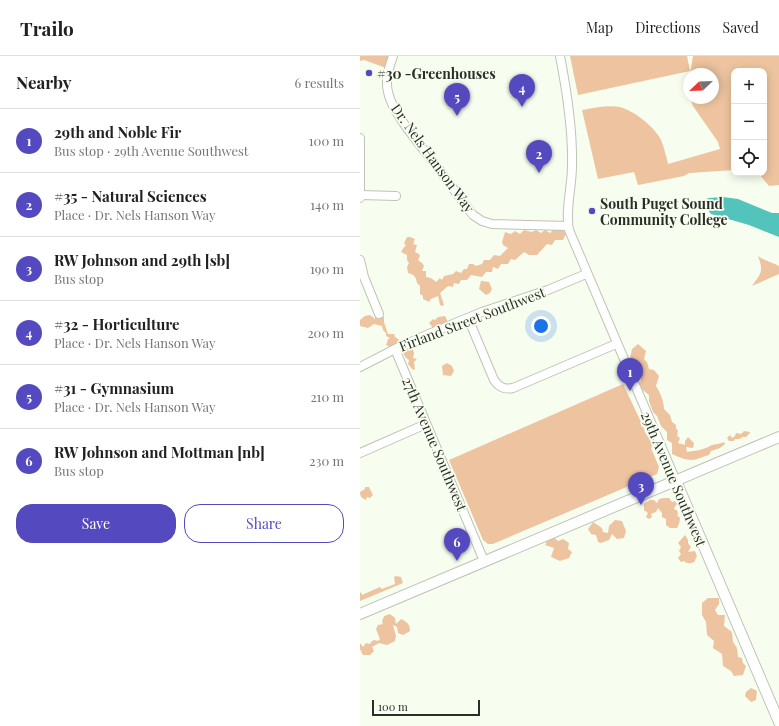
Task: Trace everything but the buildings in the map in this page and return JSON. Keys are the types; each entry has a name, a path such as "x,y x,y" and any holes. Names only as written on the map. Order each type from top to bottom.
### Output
{"street":[{"name":"Dr. Nels Hanson Way","path":"393,56 387,75 388,92 391,102 418,142 473,215 482,221 492,224 568,226"},
{"path":"560,56 569,106 572,165 568,226"},
{"path":"360,138 360,198"},
{"path":"360,195 396,196"},
{"name":"29th Avenue Southwest","path":"568,226 570,235 586,274 779,722"},
{"path":"360,260 362,278 379,314"},
{"name":"Firland Street Southwest","path":"360,367 395,349 468,318 534,295 586,274"},
{"path":"468,318 494,380 503,388 513,388 616,344"},
{"name":"27th Avenue Southwest","path":"395,349 484,561"},
{"path":"360,453 426,424"},
{"path":"360,614 779,437"}],"shaded area":[{"path":"360,56 393,56 389,69 364,60 360,61"},
{"path":"570,56 687,56 689,68 683,68 683,72 578,95"},
{"path":"693,56 779,56 779,185 769,186 761,176 767,176 767,68 731,68 731,170 689,173 684,176 638,185 634,172 598,179 582,110 615,106 625,109 637,116 649,124 658,135 661,140 668,164 720,149 718,142 692,104 719,104 719,68 691,68"},
{"path":"555,228 562,229 566,234 563,240 555,240 552,245 547,244 537,255 529,255 524,252 515,260 511,259 508,264 501,264 498,269 493,267 492,272 486,272 482,277 471,275 467,280 461,280 459,284 454,283 453,287 448,286 440,293 444,305 442,306 440,305 438,296 431,299 429,302 423,299 423,296 420,294 420,286 415,277 408,273 407,267 409,263 407,260 407,255 401,252 406,246 404,243 407,237 415,239 413,244 417,245 415,252 419,254 420,256 418,260 424,266 422,271 426,271 426,277 431,278 436,282 440,278 442,280 444,276 453,274 456,271 461,273 464,269 467,269 469,264 476,266 482,264 484,260 490,260 494,255 500,256 508,248 503,245 502,242 505,232 511,234 515,231 520,234 524,230 532,232 536,230 541,233 545,230 550,233"},
{"path":"758,256 779,266 779,274 752,286 761,272"},
{"path":"481,281 489,282 492,289 490,293 486,295 479,289"},
{"path":"380,313 384,317 388,334 395,334 394,336 399,340 398,345 393,348 386,345 388,339 390,338 386,336 382,326 374,324 368,328 360,326 360,320 365,316 370,315 375,319 375,315"},
{"path":"445,316 448,322 434,329 429,323 433,319 435,320 438,317"},
{"path":"638,344 646,351 644,359 647,362 649,369 654,370 659,376 656,386 662,397 664,409 670,415 672,422 676,425 678,431 677,436 680,438 678,443 685,445 685,441 688,437 694,443 693,448 686,447 687,452 724,442 725,444 720,448 711,451 709,455 694,460 684,459 672,454 672,443 667,440 667,432 661,426 657,416 653,412 649,401 649,395 639,387 642,376 636,373 637,363 630,358 632,349"},
{"path":"408,346 412,347 414,353 413,358 417,359 414,362 415,369 413,370 408,364 409,360 404,354 404,348"},
{"path":"447,363 452,366 454,371 451,376 443,375 442,366"},
{"path":"623,384 642,424 641,426 644,428 645,433 654,444 651,448 659,467 657,474 493,544 488,544 483,540 449,460"},
{"path":"744,431 750,433 746,437 735,439 734,441 729,441 727,438 730,435 732,438 736,433 741,434"},
{"path":"365,487 369,487 373,495 370,498 367,497 366,500 360,494"},
{"path":"669,498 672,502 675,501 677,504 674,508 677,510 677,515 680,518 677,528 670,528 666,525 666,519 662,517 662,513 658,508 656,512 651,514 652,517 649,519 646,517 648,513 644,510 644,504 650,500 654,500 657,503 659,499"},
{"path":"615,520 622,521 626,531 624,538 617,539 612,534 609,540 601,543 598,542 596,535 591,534 588,529 593,522 602,528 603,532 608,533 609,526"},
{"path":"685,535 691,547 688,552 695,551 697,556 695,561 691,563 684,561 681,562 678,558 681,554 679,551 681,547 678,543"},
{"path":"555,538 558,541 563,539 569,543 568,549 572,552 569,558 560,561 551,557 554,548 545,545 548,539"},
{"path":"394,577 401,577 403,583 360,601 361,592 362,595 380,587 382,589 395,584"},
{"path":"708,598 719,598 719,604 715,610 718,615 725,615 724,626 732,632 733,642 737,648 738,657 742,658 743,663 746,666 743,675 734,676 731,671 723,666 722,654 713,648 714,641 707,635 706,622 702,615 702,603"},
{"path":"390,614 395,618 396,624 401,619 406,622 409,625 410,631 403,635 398,633 397,627 393,625 396,636 395,641 387,645 379,643 372,647 374,651 370,655 363,655 360,649 360,643 363,647 366,643 370,644 374,640 378,641 380,639 376,629 378,625 383,624 382,622 384,616"},
{"path":"751,688 757,691 756,700 751,702 745,696 746,692"}],"water":[{"path":"723,197 738,199 772,213 779,213 779,237 749,225 711,214 706,208 704,202 708,198"}],"place":[{"name":"#30 -Greenhouses","path":"369,73"},
{"name":"#32 - Horticulture","path":"522,107"},
{"name":"#31 - Gymnasium","path":"457,116"},
{"name":"#35 - Natural Sciences","path":"539,173"},
{"name":"South Puget Sound Community College","path":"592,211"},
{"name":"29th and Noble Fir","path":"630,391"},
{"name":"RW Johnson and 29th [sb]","path":"641,505"},
{"name":"RW Johnson and Mottman [nb]","path":"457,561"}]}
